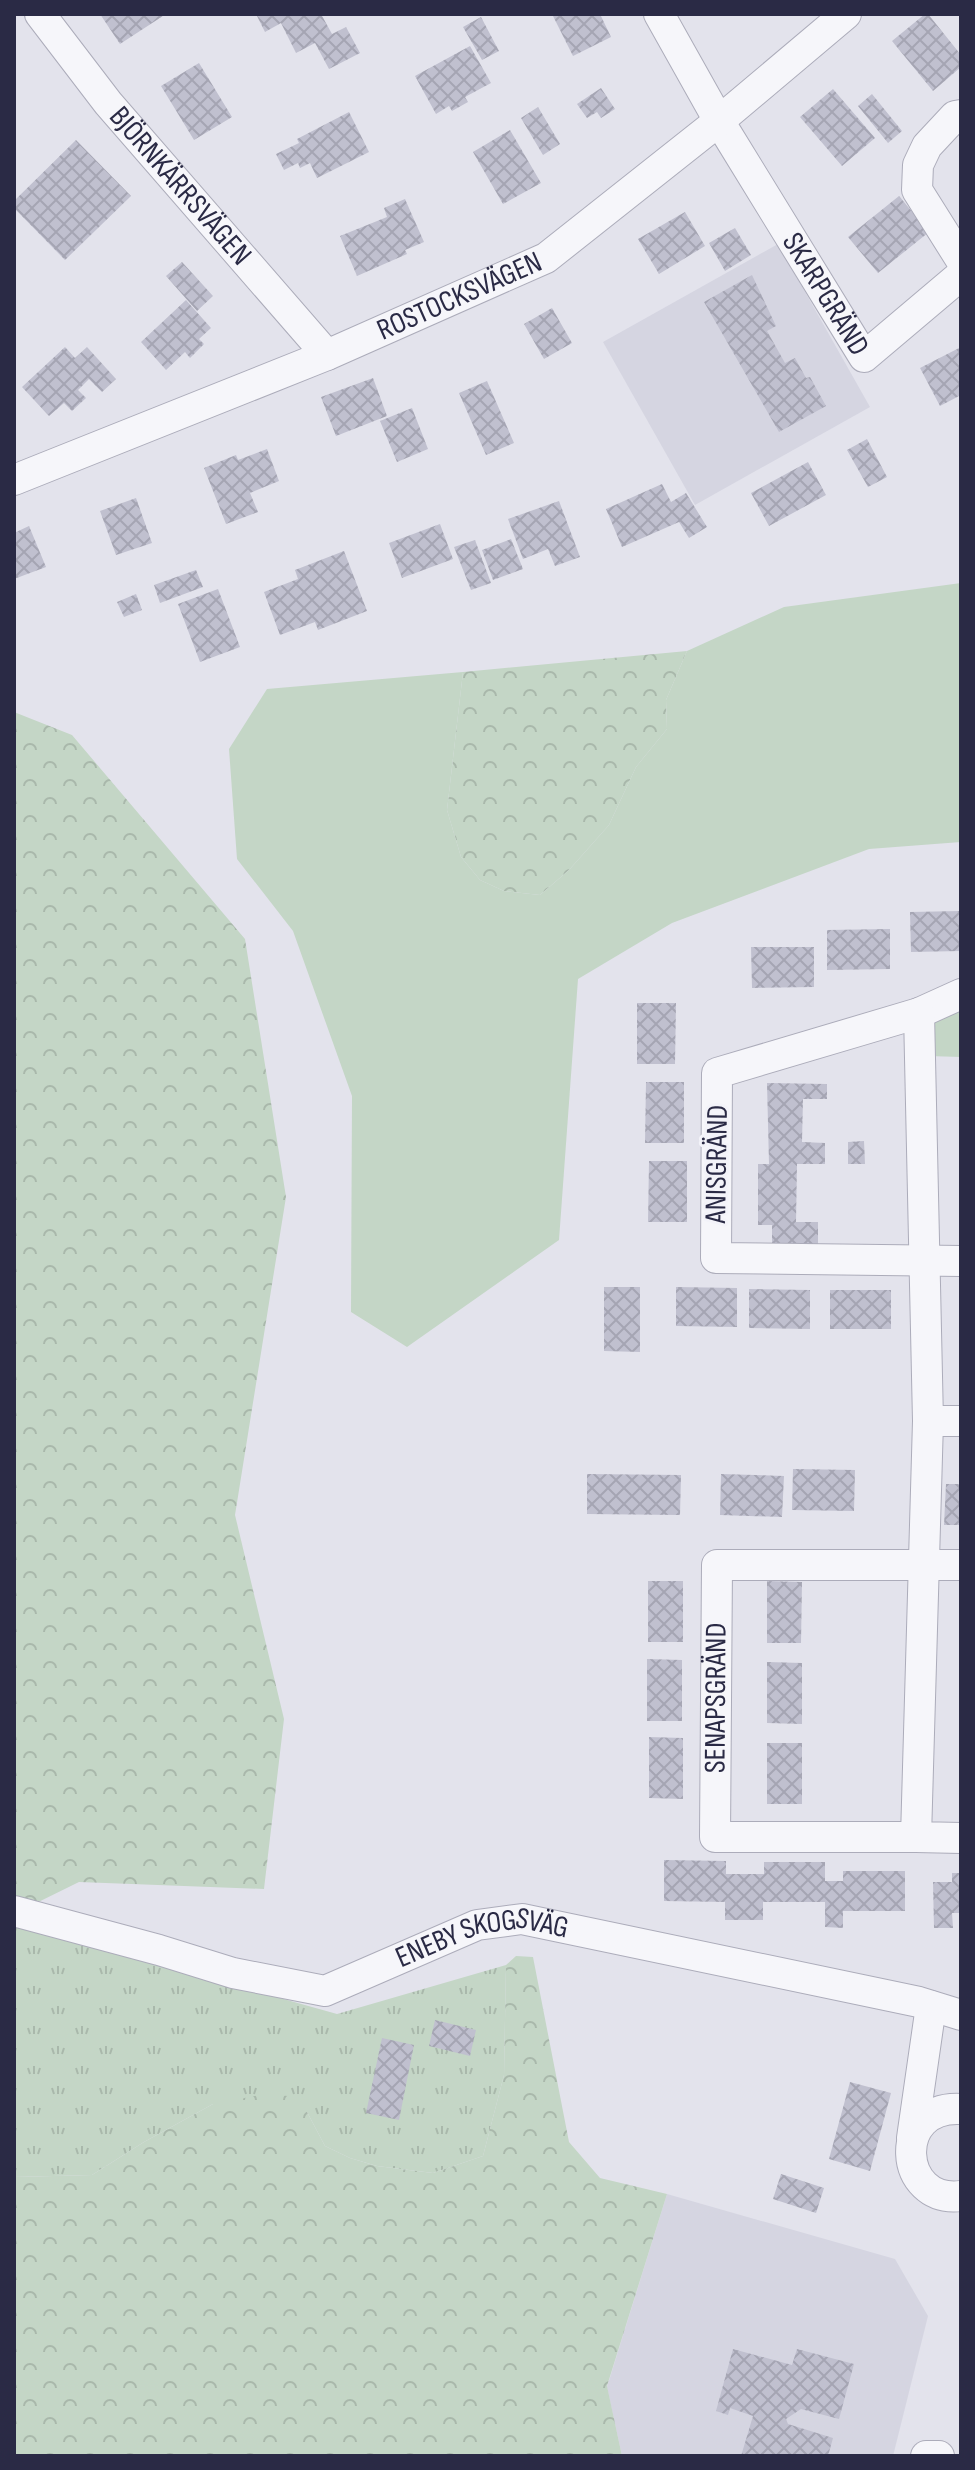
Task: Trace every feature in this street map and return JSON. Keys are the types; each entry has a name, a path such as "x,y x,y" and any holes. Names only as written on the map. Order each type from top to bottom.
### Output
{"street":[{"name":"BJÖRNKÄRRSVÄGEN","path":"40,14 108,103 327,355"},
{"path":"659,14 719,121"},
{"name":"ROSTOCKSVÄGEN","path":"14,480 327,355 546,258 719,121 846,14"},
{"path":"961,115 955,116 927,146 918,165 917,190 961,260"},
{"name":"SKARPGRÄND","path":"719,121 864,357 961,275"},
{"name":"ANISGRÄND","path":"961,994 919,1013 717,1073 716,1258 961,1261"},
{"path":"916,1837 928,1421 919,1013"},
{"path":"928,1421 961,1421"},
{"name":"SENAPSGRÄND","path":"961,1565 717,1565 715,1837 961,1838"},
{"name":"ENEBY SKOGSVÄG","path":"14,1911 233,1973 325,1991 477,1925 522,1919 961,2015"},
{"path":"931,2006 910,2156 914,2172 925,2186 939,2194 961,2196"},
{"path":"912,2139 920,2124 932,2113 948,2108 961,2109"},
{"path":"926,2456 939,2456"}],"shaded area":[{"path":"778,244 870,407 695,505 603,342"},
{"path":"667,2194 895,2259 928,2316 893,2456 622,2456 607,2387"}],"green space":[{"path":"961,583 961,842 869,849 672,923 578,979 559,1240 407,1347 351,1312 352,1096 293,931 237,859 229,749 267,689 463,672 447,810 461,857 480,880 504,891 540,895 569,870 609,825 636,767 667,729 666,700 687,651 784,607"},
{"path":"687,651 666,700 667,729 636,767 609,825 569,870 540,895 504,891 480,880 461,857 447,810 463,672"},
{"path":"14,712 72,735 245,939 286,1197 235,1515 284,1719 264,1889 79,1882 14,1914"},
{"path":"961,1003 961,1057 928,1056 930,1016"},
{"path":"14,1924 337,2014 506,1965 504,2075 483,2156 433,2173 377,2166 325,2146 307,2112 213,2104 92,2175 14,2177"},
{"path":"516,1956 533,1957 569,2142 600,2178 667,2194 607,2386 622,2456 14,2456 14,2177 92,2175 213,2104 265,2094 288,2096 307,2112 325,2146 377,2166 433,2173 483,2156 504,2075 506,1965"}],"building":[{"path":"100,14 166,14 120,44"},
{"path":"256,14 321,14 332,34 346,27 360,53 329,69 315,43 296,53 281,23 265,32"},
{"path":"552,14 600,14 611,37 573,56"},
{"path":"925,14 961,55 961,67 933,91 892,41"},
{"path":"481,17 499,51 482,60 463,27"},
{"path":"470,46 491,83 465,97 468,102 452,111 449,106 436,114 415,76"},
{"path":"199,63 232,117 194,140 161,86"},
{"path":"601,88 615,109 601,118 597,112 587,118 577,104"},
{"path":"833,89 875,138 842,166 800,117"},
{"path":"872,94 902,131 888,143 858,106"},
{"path":"538,107 560,144 543,155 521,118"},
{"path":"349,112 369,152 317,178 310,163 300,168 298,163 284,170 276,154 299,143 297,139"},
{"path":"510,130 541,183 503,204 473,152"},
{"path":"76,140 131,196 65,260 14,208 14,201"},
{"path":"899,196 929,232 878,273 848,237"},
{"path":"405,199 424,242 405,250 407,254 357,276 340,236 387,217 384,208"},
{"path":"685,212 705,246 659,274 638,239"},
{"path":"735,228 751,255 725,271 709,243"},
{"path":"182,262 213,296 197,311 166,276"},
{"path":"752,275 776,326 767,331 785,363 795,358 826,406 779,432 704,302"},
{"path":"186,300 211,328 199,339 204,344 190,358 185,352 166,370 141,342"},
{"path":"552,308 572,343 544,359 524,324"},
{"path":"65,347 75,358 87,347 116,379 102,392 89,379 78,390 86,398 72,411 64,403 49,416 22,387"},
{"path":"961,347 961,395 940,406 920,368"},
{"path":"373,378 387,416 336,436 321,397"},
{"path":"487,381 514,443 486,455 459,393"},
{"path":"412,408 428,449 397,462 380,421"},
{"path":"867,439 887,477 868,487 847,450"},
{"path":"267,449 279,481 250,493 258,512 226,524 204,468 236,455 238,460"},
{"path":"808,462 826,495 769,526 751,493"},
{"path":"662,484 671,502 686,493 707,527 689,538 679,522 622,547 606,509"},
{"path":"136,498 152,543 116,555 100,511"},
{"path":"559,501 580,557 555,566 548,549 523,559 508,519"},
{"path":"440,524 453,559 402,578 389,543"},
{"path":"29,526 46,567 14,579 14,533"},
{"path":"511,539 523,569 493,580 482,550"},
{"path":"475,540 491,583 471,590 454,547"},
{"path":"344,551 367,611 318,630 315,622 280,635 264,592 298,579 295,570"},
{"path":"196,570 203,587 160,603 154,585"},
{"path":"218,589 240,647 200,662 178,604"},
{"path":"136,594 142,610 124,617 117,602"},
{"path":"961,911 961,951 911,952 910,912"},
{"path":"890,929 890,969 827,970 827,930"},
{"path":"751,947 814,947 814,987 752,988"},
{"path":"637,1003 676,1003 675,1064 637,1064"},
{"path":"646,1082 684,1082 684,1143 645,1143"},
{"path":"767,1083 827,1084 827,1099 803,1099 802,1142 825,1143 825,1164 797,1164 796,1222 818,1222 818,1244 772,1244 772,1225 758,1225 758,1164 769,1164"},
{"path":"864,1141 865,1164 848,1164 848,1142"},
{"path":"649,1161 687,1161 687,1222 648,1222"},
{"path":"604,1287 640,1287 640,1352 604,1351"},
{"path":"676,1287 737,1288 737,1327 676,1326"},
{"path":"749,1289 810,1290 810,1329 749,1328"},
{"path":"830,1290 891,1290 891,1329 830,1329"},
{"path":"793,1469 855,1470 854,1511 792,1510"},
{"path":"587,1474 681,1475 680,1515 587,1514"},
{"path":"721,1474 784,1476 782,1517 720,1515"},
{"path":"946,1484 961,1484 961,1525 944,1525"},
{"path":"648,1581 683,1581 683,1642 648,1642"},
{"path":"767,1581 802,1582 801,1643 767,1643"},
{"path":"647,1659 682,1660 682,1721 647,1721"},
{"path":"767,1662 802,1663 802,1724 767,1723"},
{"path":"649,1737 683,1738 683,1799 649,1798"},
{"path":"767,1743 802,1743 802,1804 767,1804"},
{"path":"664,1860 726,1861 726,1874 764,1874 764,1862 825,1862 825,1881 843,1881 843,1871 905,1871 905,1911 843,1911 843,1928 825,1927 825,1902 763,1902 763,1920 725,1920 725,1902 664,1901"},
{"path":"952,1873 961,1873 961,1913 952,1913 953,1928 934,1928 933,1882 952,1882"},
{"path":"435,2020 476,2030 470,2056 429,2046"},
{"path":"382,2038 414,2045 399,2120 366,2113"},
{"path":"850,2082 891,2093 870,2171 829,2159"},
{"path":"781,2174 824,2188 816,2213 773,2199"},
{"path":"733,2349 792,2365 797,2349 854,2364 839,2419 801,2409 786,2419 788,2424 833,2438 828,2456 741,2456 753,2416 730,2408 728,2415 716,2411"}]}
